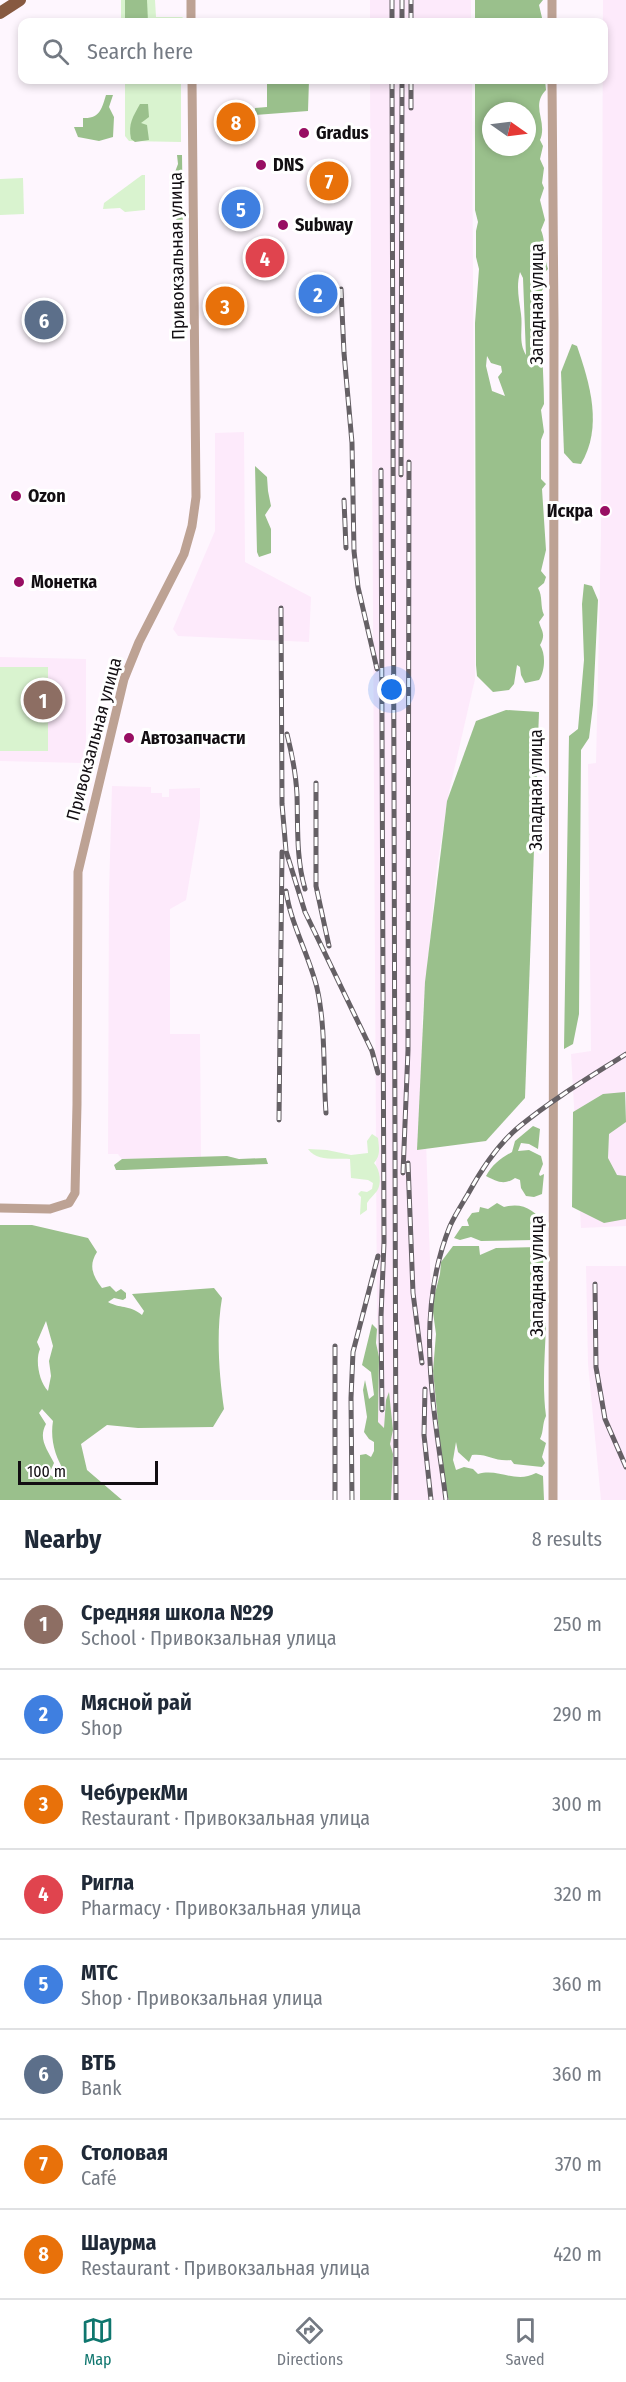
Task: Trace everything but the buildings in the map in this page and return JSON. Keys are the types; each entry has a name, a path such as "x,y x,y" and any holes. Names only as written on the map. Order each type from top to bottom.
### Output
{"main road":[{"path":"0,13 20,0"}],"street":[{"path":"190,0 191,18"},
{"path":"552,0 552,18"},
{"name":"Привокзальная улица","path":"0,1208 50,1209 69,1203 75,1193 78,872 124,679 139,642 184,554 192,526 195,507 192,84"},
{"name":"Западная улица","path":"552,84 554,311 553,1500"}],"shaded area":[{"path":"370,0 471,0 471,18 370,18"},
{"path":"603,0 626,0 626,1226 581,1228 571,1054 591,1051 588,764 596,763 601,535 603,84 608,84 608,18 603,18"},
{"path":"370,84 472,84 475,679 449,792 437,867 422,1020 433,1351 457,1500 378,1500"},
{"path":"244,432 245,562 311,597 309,642 178,636 173,629 215,531 215,433"},
{"path":"0,657 86,659 86,741 83,763 0,761"},
{"path":"112,786 151,787 151,793 162,793 162,797 169,797 169,789 200,788 200,817 186,900 170,909 170,1034 200,1034 201,1157 122,1159 118,1154 108,1154 109,891"},
{"path":"586,1266 626,1266 626,1500 601,1500 588,1364"}],"green space":[{"path":"121,0 155,0 156,17 183,17 182,18 121,18"},
{"path":"125,0 147,0 148,18 125,18"},
{"path":"475,0 543,0 539,5 542,18 475,18"},
{"path":"125,84 181,84 181,142 129,141 125,136"},
{"path":"267,84 309,84 308,111 255,115 255,108 267,107"},
{"path":"475,84 545,84 546,90 539,102 542,127 540,140 543,146 540,159 544,168 542,183 544,188 540,200 545,220 541,230 548,269 543,274 544,288 541,292 535,291 533,300 536,313 543,325 544,404 541,410 544,432 541,440 541,479 546,484 542,489 546,550 541,571 546,577 544,583 538,588 544,615 539,622 543,633 540,645 544,662 539,680 525,683 520,667 517,665 514,684 509,690 493,692 477,676 476,665 475,323 479,269 476,257 478,222 475,210","holes":["520,272 523,278 526,355 521,340 518,288","487,356 491,363 501,366 502,372 498,377 505,396 492,391 486,366"]},
{"path":"106,95 113,95 109,107 114,117 113,137 99,141 78,137 74,127 83,127 83,118 97,115"},
{"path":"140,104 148,104 149,117 141,123 147,125 149,140 135,142 131,139 131,124"},
{"path":"177,155 182,155 183,226 176,225 178,198 181,193 175,172 178,164"},
{"path":"145,175 145,210 125,212 120,208 103,209 104,203"},
{"path":"23,178 24,214 0,215 0,179"},
{"path":"572,344 577,346 582,360 592,405 591,435 588,450 581,464 573,463 564,453 561,372"},
{"path":"255,466 267,477 271,506 265,515 271,529 271,553 259,557 257,552"},
{"path":"584,584 592,586 598,600 593,705 589,738 581,750 579,1014 573,1044 564,1049 569,736 578,729 584,660 582,604"},
{"path":"0,667 48,667 48,751 0,751"},
{"path":"506,710 539,712 525,1098 486,1141 417,1150 425,982 447,801 476,721"},
{"path":"625,1092 626,1122 609,1134 608,1158 617,1175 626,1176 626,1219 604,1223 572,1207 573,1112 603,1094"},
{"path":"533,1126 540,1129 538,1149 521,1143 518,1151 529,1150 541,1156 543,1164 539,1174 540,1176 544,1174 542,1194 534,1197 526,1196 521,1188 520,1180 515,1178 507,1182 500,1182 486,1176 497,1162 512,1152 515,1141"},
{"path":"372,1134 378,1138 379,1154 374,1163 380,1181 377,1191 367,1203 367,1210 360,1215 361,1197 358,1194 361,1191 367,1192 372,1189 373,1183 368,1180 351,1178 350,1159 321,1158 308,1149 351,1155 368,1153 367,1141"},
{"path":"227,1156 239,1159 266,1158 268,1164 124,1170 116,1170 114,1165 122,1159"},
{"path":"497,1203 504,1207 528,1208 546,1225 542,1229 542,1235 535,1240 481,1241 471,1237 460,1240 454,1238 462,1226 469,1226 467,1220 472,1213 479,1212 480,1207 488,1209"},
{"path":"0,1225 32,1225 88,1238 97,1252 92,1266 99,1284 102,1288 110,1286 116,1292 121,1289 126,1293 126,1298 123,1300 114,1298 108,1302 132,1309 142,1315 144,1311 132,1294 214,1288 222,1298 219,1354 224,1409 213,1427 138,1428 107,1425 81,1444 87,1470 122,1500 0,1500","holes":["46,1321 53,1346 49,1361 51,1376 48,1391 39,1371 40,1349 37,1342","42,1409 53,1421 54,1448 65,1472 57,1480 49,1474 54,1463 43,1439 46,1424 39,1413"]},
{"path":"453,1246 479,1246 480,1255 496,1248 538,1247 545,1255 543,1263 545,1314 541,1318 546,1324 544,1382 546,1416 540,1439 546,1443 542,1457 545,1463 542,1467 514,1464 511,1460 500,1460 482,1455 472,1455 469,1462 458,1452 456,1442 453,1460 456,1470 464,1467 473,1469 478,1474 493,1473 521,1477 536,1473 543,1476 544,1500 449,1500 444,1489 439,1463 442,1463 433,1371 436,1334 432,1305 441,1262"},
{"path":"372,1324 377,1329 376,1343 379,1357 378,1422 384,1428 386,1400 389,1392 393,1430 390,1444 393,1454 391,1500 360,1500 360,1455 366,1454 371,1457 374,1451 374,1442 364,1432 367,1417 363,1390 365,1380 369,1399 374,1395 371,1372 362,1365"}],"railway":[{"path":"392,0 392,18"},
{"path":"402,0 402,18"},
{"path":"411,0 411,18"},
{"path":"392,84 396,1500"},
{"path":"401,475 402,84"},
{"path":"411,84 411,108"},
{"path":"341,289 352,443 354,551 358,587 377,669"},
{"path":"403,1173 408,1050 409,462"},
{"path":"381,470 384,1242 381,1317 382,1410"},
{"path":"344,500 346,548"},
{"path":"281,608 282,804 286,851 305,912 372,1051 378,1073"},
{"path":"287,734 296,779 299,854 305,889"},
{"path":"316,783 316,886 329,946"},
{"path":"279,1120 282,852"},
{"path":"286,891 288,904 314,976 320,1003 326,1113"},
{"path":"446,1500 432,1396 430,1328 439,1260 450,1226 485,1166 512,1133 559,1097 626,1054"},
{"path":"408,1163 413,1293 422,1363"},
{"path":"352,1500 353,1352 378,1256"},
{"path":"595,1284 596,1367 605,1419 626,1467"},
{"path":"335,1346 335,1500"},
{"path":"425,1389 424,1435 431,1500"}],"place":[{"name":"Шаурма","path":"236,122"},
{"name":"Gradus","path":"304,133"},
{"name":"DNS","path":"261,165"},
{"name":"Столовая","path":"329,181"},
{"name":"МТС","path":"241,209"},
{"name":"Subway","path":"283,225"},
{"name":"Ригла","path":"265,258"},
{"name":"Мясной рай","path":"318,294"},
{"name":"ЧебурекМи","path":"225,306"},
{"name":"ВТБ","path":"44,320"},
{"name":"Ozon","path":"16,496"},
{"name":"Искра","path":"605,511"},
{"name":"Монетка","path":"19,582"},
{"name":"Средняя школа №29","path":"43,700"},
{"name":"Автозапчасти","path":"129,738"}]}
